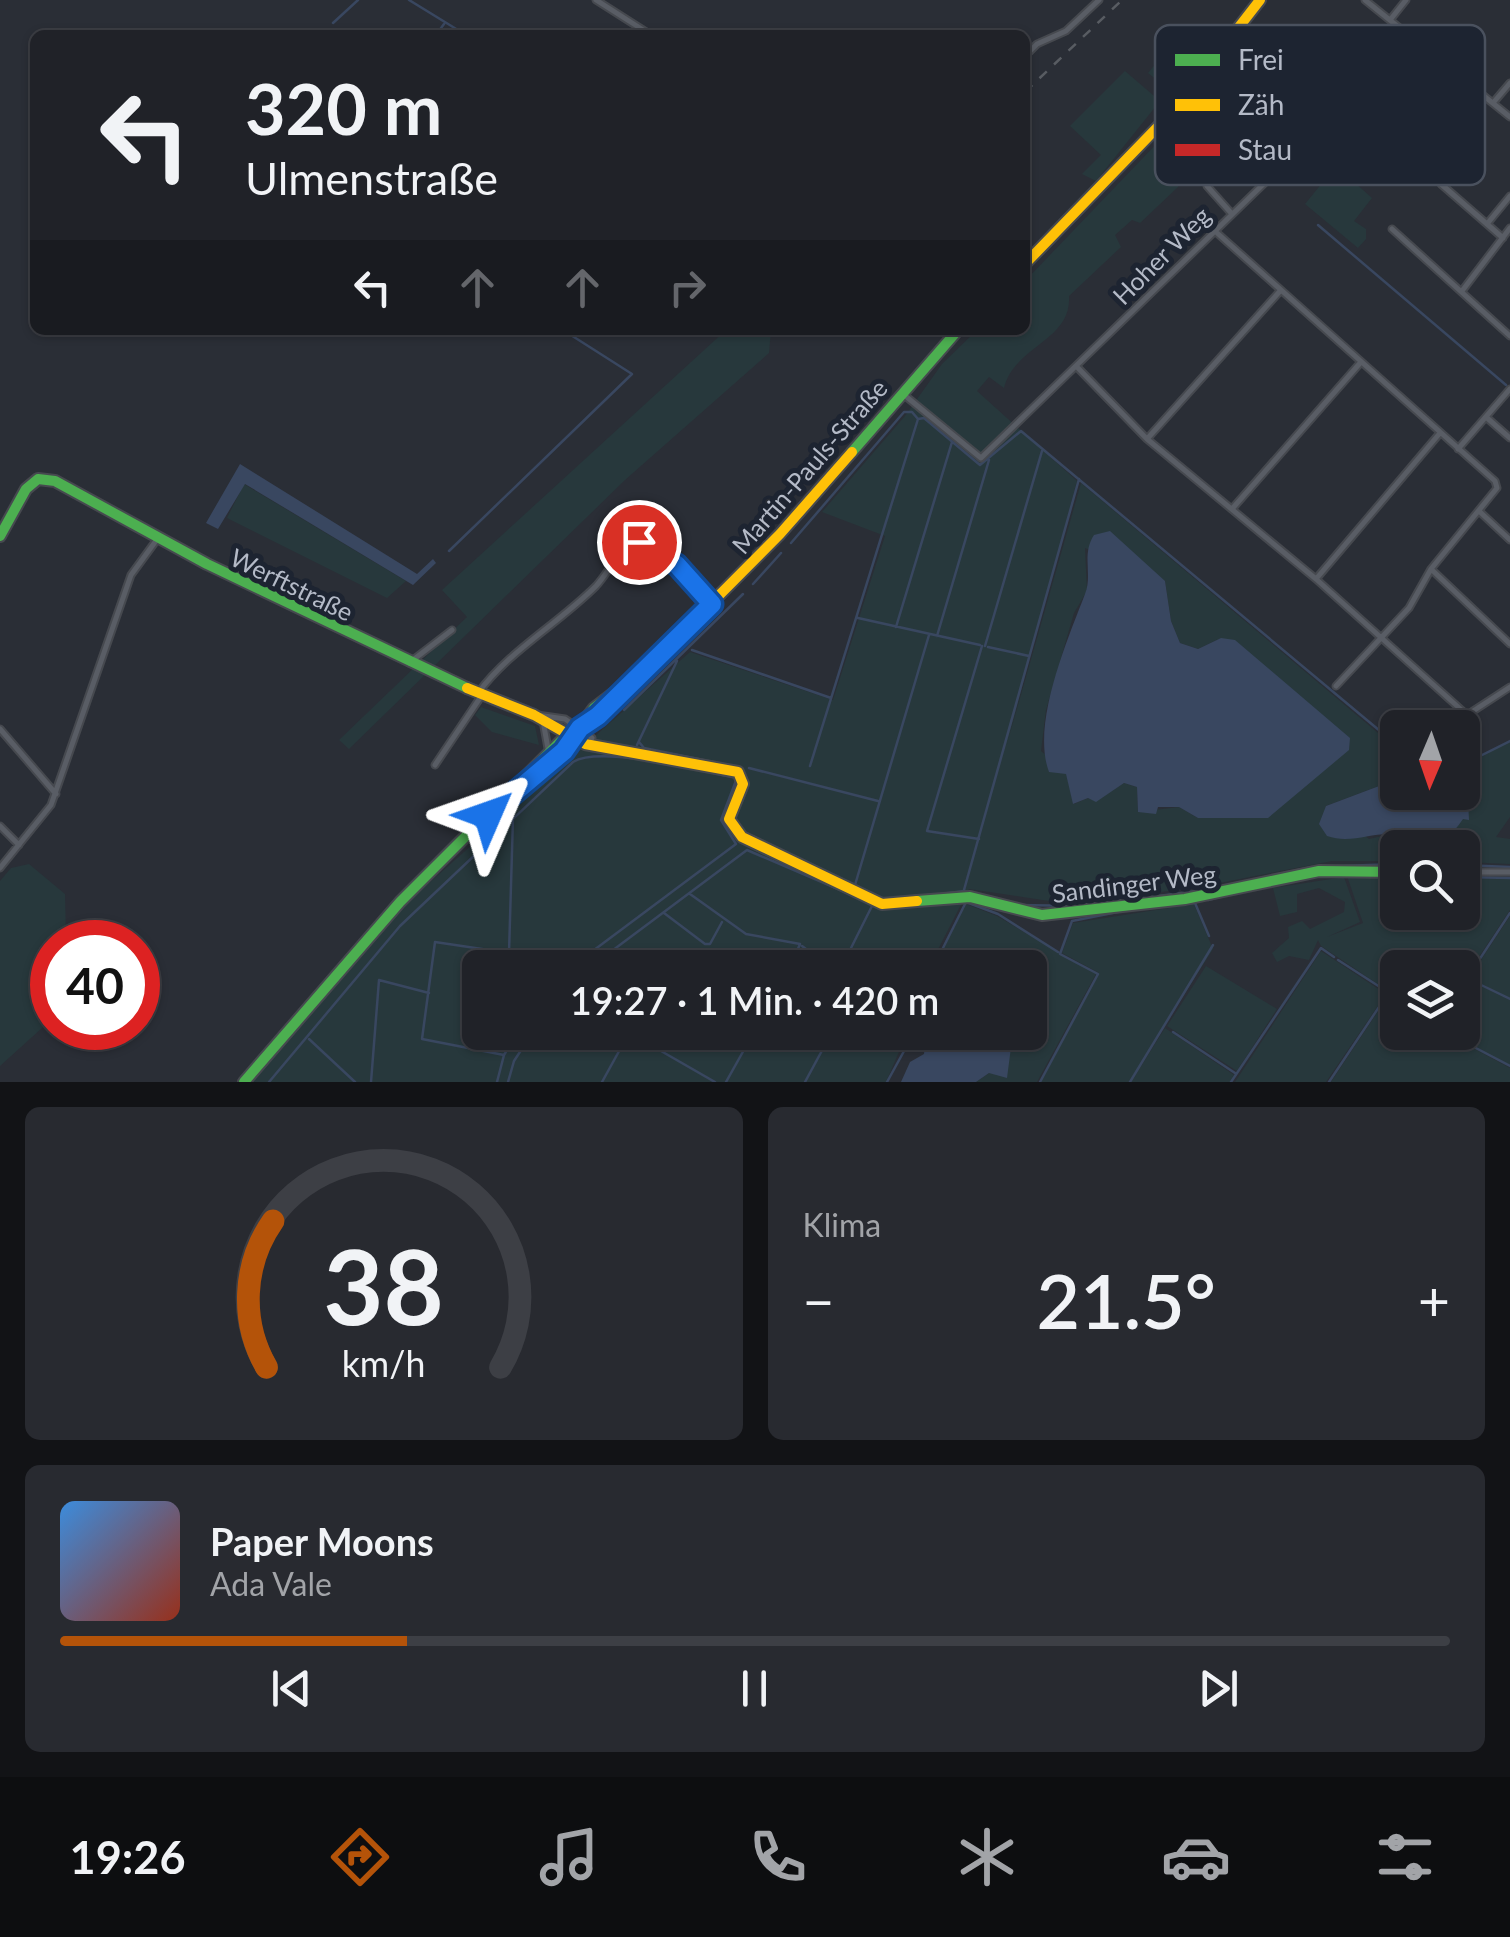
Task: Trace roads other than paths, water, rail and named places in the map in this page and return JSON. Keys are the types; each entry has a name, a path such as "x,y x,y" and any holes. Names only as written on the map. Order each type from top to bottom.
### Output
{"street":[{"path":"596,0 642,30"},
{"path":"1030,51 1066,31 1098,0"},
{"path":"1241,25 1260,0"},
{"path":"1365,0 1396,25"},
{"path":"1390,20 1406,0"},
{"path":"1493,103 1510,82"},
{"path":"1485,97 1510,117"},
{"path":"1030,259 1155,130"},
{"name":"Hoher Weg","path":"901,392 981,458 1262,185"},
{"path":"1442,185 1503,238"},
{"path":"1206,186 1232,214"},
{"path":"1487,224 1510,196"},
{"path":"1502,205 1510,212"},
{"path":"1462,292 1510,228"},
{"path":"1392,230 1510,336"},
{"path":"1215,231 1495,482 1497,488 1432,569 1408,608 1336,686"},
{"path":"1148,439 1281,290"},
{"name":"Martin-Pauls-Straße","path":"244,1082 400,902 549,754 598,716 780,534 953,335"},
{"path":"1232,508 1361,362"},
{"path":"1078,368 1148,439 1316,579 1461,710"},
{"path":"1458,449 1510,388"},
{"path":"1486,417 1510,438"},
{"path":"1316,579 1440,433"},
{"name":"Werftstraße","path":"0,536 26,489 38,480 55,480 207,564 410,663 576,732"},
{"path":"1478,511 1510,540"},
{"path":"0,868 44,816 56,794 132,575 160,536"},
{"path":"435,765 505,660 550,629 599,583 628,545 639,542 677,565 712,604"},
{"path":"1432,569 1510,644"},
{"path":"410,663 452,630"},
{"path":"1469,710 1510,687"},
{"path":"538,717 549,736 549,754"},
{"path":"0,729 56,794"},
{"name":"Martin-Pauls-Straße","path":"516,787 564,751 576,732"},
{"name":"Sandinger Weg","path":"576,732 605,748"},
{"name":"Sandinger Weg","path":"576,732 605,748 738,772 742,784 729,819 742,837 882,904 970,897 1017,912 1070,914 1186,899 1319,870 1380,872"},
{"path":"0,826 19,845"},
{"path":"1480,872 1510,872"}],"water":[{"path":"240,464 417,574 433,559 436,563 413,585 245,484 218,529 206,523"},
{"path":"1110,531 1165,581 1171,621 1180,643 1198,649 1221,638 1235,640 1350,738 1349,750 1268,818 1198,818 1179,807 1158,807 1156,814 1138,812 1137,787 1124,783 1096,802 1088,798 1073,804 1066,774 1049,772 1044,731 1054,683 1087,587 1090,542 1094,535"},
{"path":"1380,786 1380,810 1468,810 1469,820 1463,819 1455,830 1380,830 1380,835 1344,839 1327,836 1319,824 1326,806"},
{"path":"924,1050 1011,1050 1007,1078 989,1073 976,1082 901,1082 910,1062"}],"waterway":[{"path":"333,23 358,0"},
{"path":"409,0 458,30"},
{"path":"440,30 444,24"},
{"path":"1318,225 1506,385"},
{"path":"449,551 632,374 571,335"},
{"path":"791,543 904,412 912,412 918,419 810,766"},
{"path":"918,419 924,418 980,465 1021,431 1380,731"},
{"path":"896,627 952,442"},
{"path":"985,646 1042,451"},
{"path":"937,636 989,460"},
{"path":"964,890 1079,479"},
{"path":"753,584 781,553"},
{"path":"624,710 743,594"},
{"path":"858,618 980,645"},
{"path":"813,867 855,885 929,635"},
{"path":"979,839 927,831 982,646"},
{"path":"988,647 1029,656"},
{"path":"692,650 831,698"},
{"path":"637,745 677,661"},
{"path":"1480,756 1510,741"},
{"path":"639,742 644,748 738,767"},
{"path":"269,1082 400,926 573,762 606,756 628,758 737,778 721,820 736,844 594,950"},
{"path":"749,768 878,801"},
{"path":"504,1055 422,1039 435,942 509,953 513,817"},
{"path":"753,836 796,859"},
{"path":"613,950 747,850 866,901"},
{"path":"1018,905 1082,906 1204,890 1312,867 1380,865"},
{"path":"1480,866 1510,867"},
{"path":"1300,879 1322,875"},
{"path":"1480,877 1510,878"},
{"path":"1208,900 1268,885"},
{"path":"926,896 964,891 976,895"},
{"path":"690,894 746,934 800,944 798,950"},
{"path":"884,909 966,902 998,914 1058,952"},
{"path":"942,950 966,902"},
{"path":"1176,904 1195,903 1209,936"},
{"path":"850,950 873,904"},
{"path":"1040,1082 1098,974 1060,954 1072,921 1143,907"},
{"path":"664,913 705,944 710,944 722,922"},
{"path":"1480,959 1510,913"},
{"path":"1130,1082 1213,945"},
{"path":"802,946 807,950"},
{"path":"1231,1082 1321,948 1334,957"},
{"path":"1338,960 1380,987"},
{"path":"371,1082 379,980 429,993"},
{"path":"1480,984 1510,999"},
{"path":"1329,1082 1380,1006"},
{"path":"1173,1032 1235,1073"},
{"path":"309,1039 355,1082"},
{"path":"497,1082 507,1050"},
{"path":"508,1082 521,1050"},
{"path":"602,1082 620,1050"},
{"path":"659,1050 715,1082"},
{"path":"726,1082 744,1050"},
{"path":"805,1082 822,1050"},
{"path":"887,1082 905,1050"},
{"path":"1480,1050 1510,1066"}],"railway":[{"path":"1030,87 1122,0"}]}
